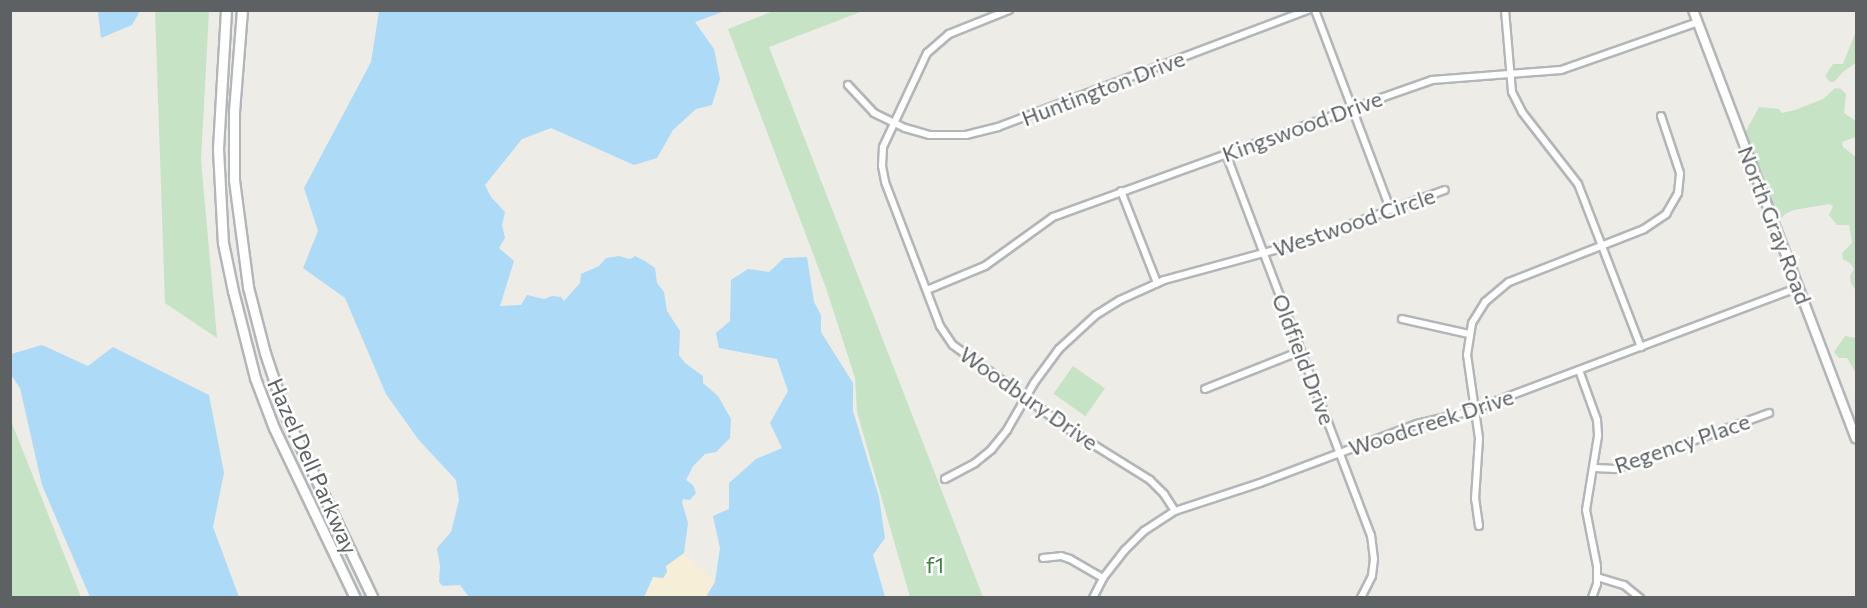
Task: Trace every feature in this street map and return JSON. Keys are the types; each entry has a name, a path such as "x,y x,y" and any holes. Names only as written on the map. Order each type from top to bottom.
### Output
{"main road":[{"name":"Hazel Dell Parkway","path":"226,10 218,149 223,243 232,291 254,371 274,428 355,597"},
{"name":"Hazel Dell Parkway","path":"242,10 234,111 234,180 242,257 252,305 286,416 373,597"}],"street":[{"name":"Woodbury Drive","path":"1008,10 949,34 936,43 923,61 883,147 882,174 940,326 953,345 1083,439 1150,480 1164,494 1175,512"},
{"name":"Huntington Drive","path":"848,85 862,103 894,123 929,135 966,135 983,132 1308,10"},
{"path":"1315,10 1390,209"},
{"path":"1505,10 1512,92 1518,106 1578,184 1641,347"},
{"name":"North Gray Road","path":"1693,10 1857,438"},
{"name":"Kingswood Drive","path":"927,290 985,267 1053,217 1432,80 1561,70 1698,22"},
{"path":"1479,526 1476,507 1479,438 1468,370 1469,334 1472,322 1485,302 1509,282 1657,223 1673,204 1678,193 1680,173 1661,116"},
{"name":"Oldfield Drive","path":"1226,154 1373,543 1372,576 1361,597"},
{"name":"Westwood Circle","path":"945,479 977,461 994,447 1045,368 1078,331 1120,300 1156,283 1300,243 1445,190"},
{"path":"1121,191 1156,283"},
{"name":"Woodcreek Drive","path":"1094,597 1103,578 1144,531 1175,512 1417,424 1476,409 1799,287"},
{"path":"1402,319 1469,334"},
{"path":"1205,389 1301,351"},
{"path":"1579,370 1596,420 1595,468 1586,498 1586,518 1596,558 1597,577 1592,597"},
{"name":"Regency Place","path":"1595,468 1608,470 1623,467 1769,413"},
{"path":"1043,558 1061,556 1070,559 1103,578"},
{"path":"1597,577 1624,585 1640,597"}],"green space":[{"name":"f1","path":"776,10 863,11 769,47 983,597 910,597 857,412 855,378 826,288 728,29"},
{"path":"155,11 209,11 201,160 217,338 165,303"},
{"path":"1856,31 1856,63 1834,82 1830,82 1825,76 1833,64 1843,64"},
{"path":"1835,88 1841,89 1846,94 1844,113 1856,121 1856,137 1842,142 1843,147 1856,157 1856,290 1851,284 1850,276 1854,269 1843,259 1842,253 1852,243 1849,225 1837,225 1829,215 1833,206 1829,204 1794,210 1785,214 1779,222 1745,133 1759,107 1779,109 1782,113 1795,110 1823,99"},
{"path":"1845,336 1856,338 1856,373 1847,358 1839,358 1834,352"},
{"path":"1073,366 1105,388 1085,416 1053,394"},
{"path":"11,421 81,597 11,597"}],"sand":[{"path":"684,553 715,582 706,597 644,598 653,577"}],"water":[{"path":"98,10 140,11 132,25 101,38"},
{"path":"379,11 725,11 695,22 714,49 720,79 712,105 696,109 673,130 657,158 634,165 551,128 522,139 485,185 491,197 505,212 502,225 505,238 499,248 514,261 500,306 521,305 527,295 544,299 552,296 561,297 564,301 580,283 581,274 599,266 606,258 619,256 630,259 635,256 655,268 657,283 664,292 667,311 680,331 679,355 685,363 703,376 703,383 718,396 731,419 730,438 716,452 705,454 693,466 686,480 693,485 696,493 690,500 683,499 682,502 688,523 684,553 666,566 667,572 663,578 653,577 644,597 469,597 460,585 443,586 439,582 440,566 437,548 451,532 459,500 456,480 418,439 386,394 345,298 303,268 318,231 304,188 371,62"},
{"path":"807,257 814,302 821,315 821,332 853,383 853,411 879,497 885,538 873,555 885,597 706,597 715,582 720,548 713,516 729,509 729,483 756,459 782,448 770,423 788,391 777,359 719,348 716,333 730,321 731,280 748,269 769,272 784,258"},
{"path":"42,345 88,366 113,347 209,395 224,473 213,527 239,597 90,597 42,485 20,388 11,375 11,354"}]}
